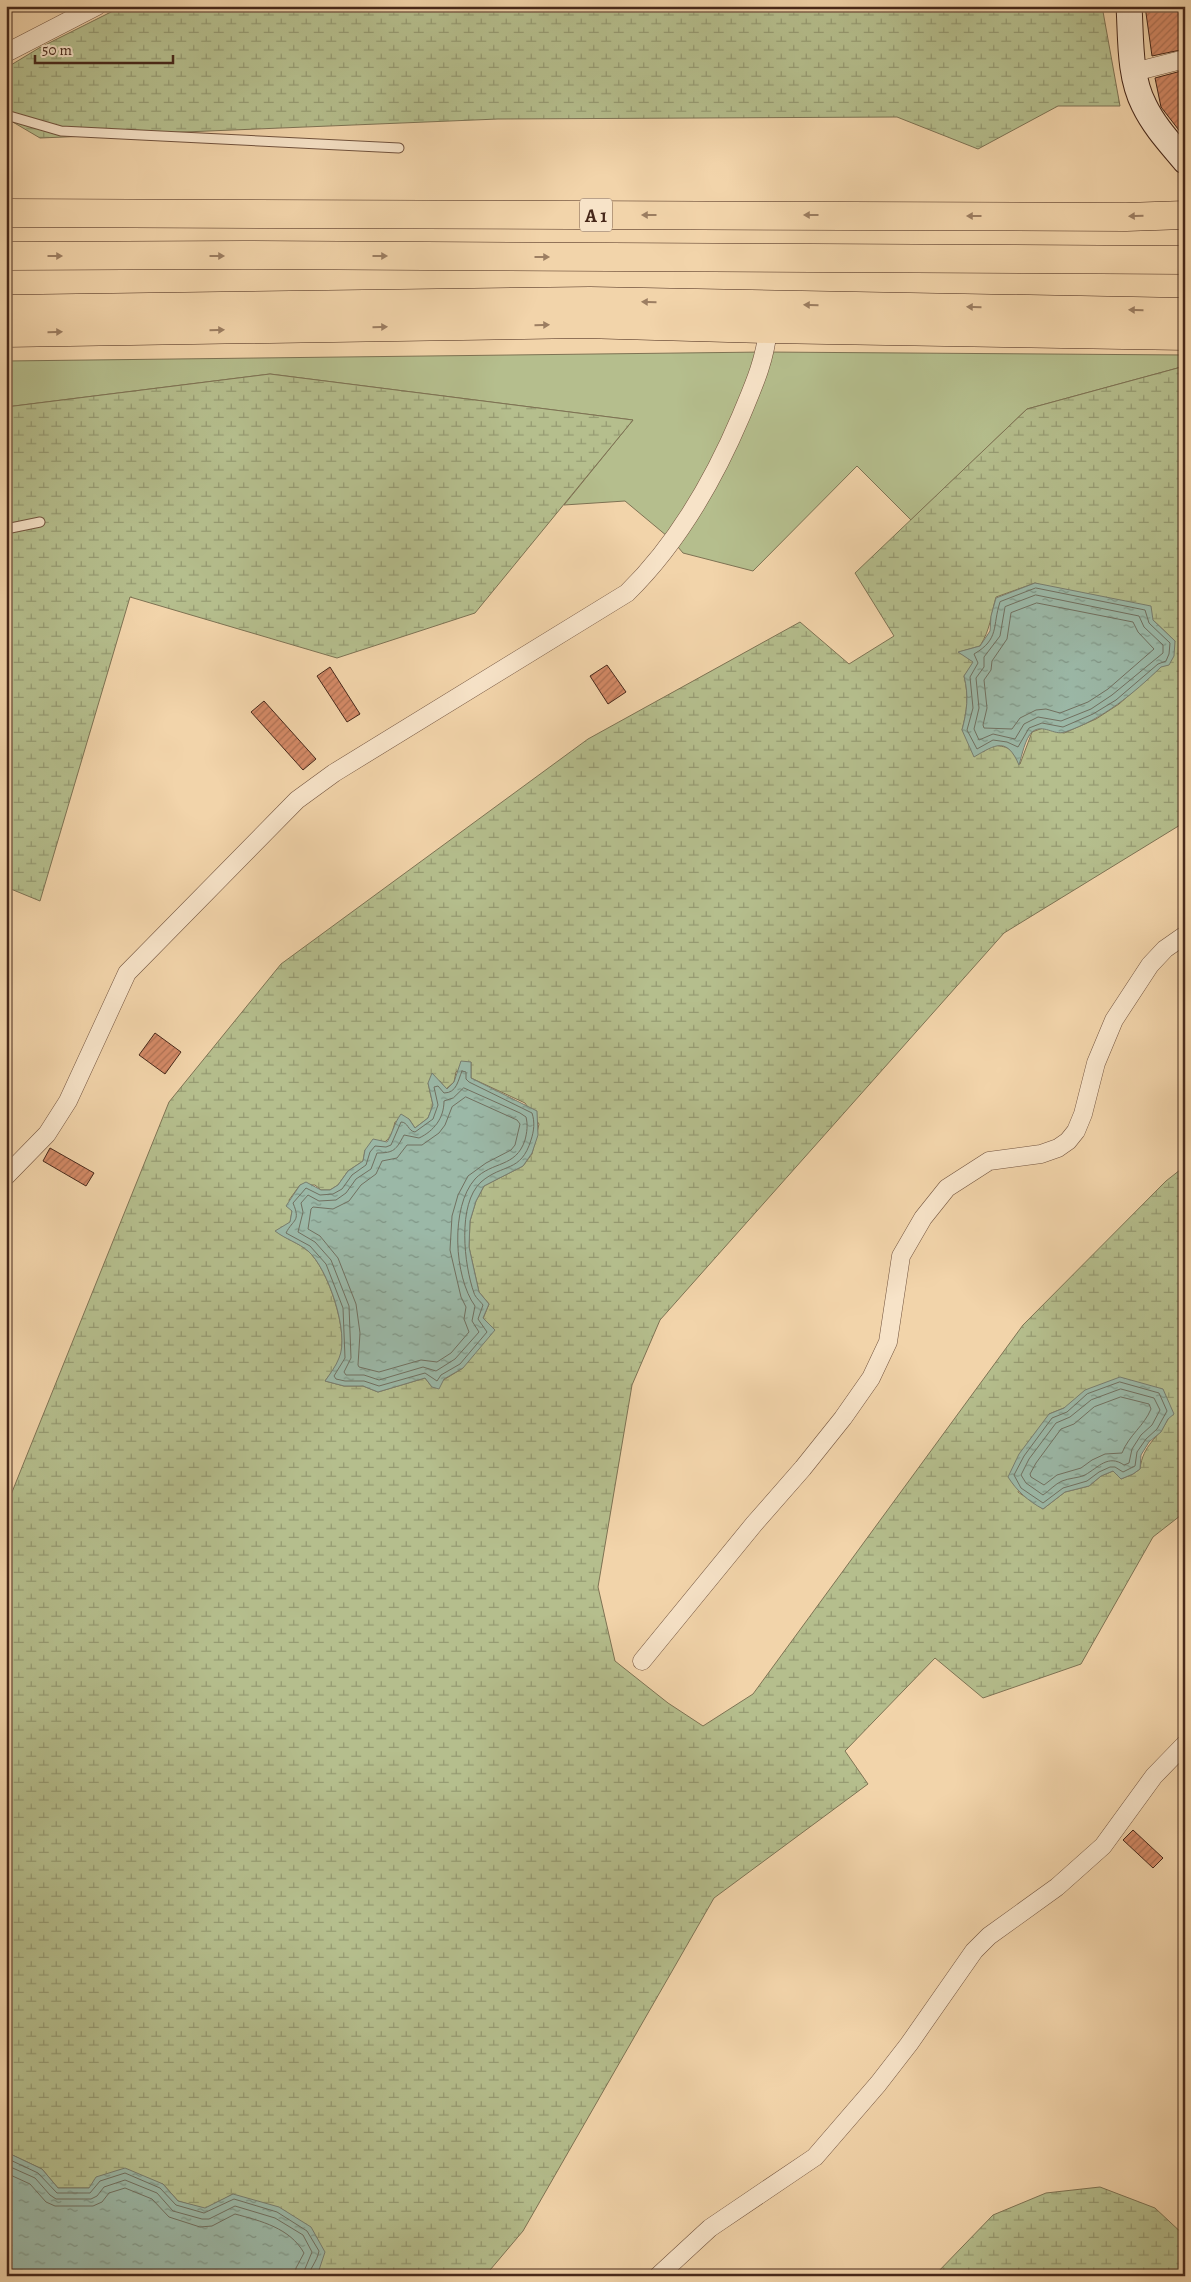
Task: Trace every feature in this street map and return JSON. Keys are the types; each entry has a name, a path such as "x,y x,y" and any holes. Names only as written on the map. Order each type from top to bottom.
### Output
{"highway":[{"name":"A 1","path":"6,214 1185,215"},
{"name":"A 1","path":"6,256 243,255 1185,260"},
{"path":"6,309 590,301 1185,312"},
{"path":"6,333 583,324 1185,336"}],"street":[{"path":"6,53 96,6"},
{"path":"1129,6 1134,72 1143,104 1158,129 1185,161"},
{"path":"1134,72 1185,59"},
{"path":"6,1176 47,1134 68,1101 127,973 297,800 334,773 627,593 653,568 684,526 725,454 757,378 765,352 768,329"},
{"path":"642,1661 754,1524 803,1468 843,1418 871,1378 888,1342 901,1256 923,1218 947,1188 989,1161 1041,1154 1058,1148 1068,1140 1076,1131 1083,1114 1096,1063 1114,1020 1150,965 1165,949 1185,936"},
{"path":"658,2276 710,2228 815,2157 878,2084 909,2044 974,1951 989,1936 1057,1887 1103,1846 1154,1776 1185,1744"}],"lane":[{"path":"6,115 61,131 399,148"},
{"path":"6,530 40,522"}],"green space":[{"path":"123,6 1102,6 1120,106 1058,106 978,149 897,117 498,119 40,138 6,118 6,68 39,48"},
{"path":"765,352 1185,355 1185,366 1027,409 911,520 857,466 753,571 683,553 673,541 625,501 564,505 633,420 270,374 6,407 6,361"},
{"path":"1185,366 1185,822 1004,933 660,1320 632,1385 598,1587 615,1661 668,1703 703,1726 753,1694 1023,1325 1166,1181 1185,1166 1185,1512 1153,1537 1081,1664 983,1698 935,1658 845,1751 868,1784 714,1898 523,2231 485,2276 311,2276 319,2270 233,2194 205,2209 178,2201 163,2184 58,2188 42,2169 6,2152 6,1507 169,1102 281,964 588,739 800,622 849,664 894,636 855,573 1027,409","holes":["1035,583 1153,620 1175,641 1161,667 1119,704 1096,719 1064,733 1043,728 1032,732 1020,764 1012,752 1004,747 993,745 983,752 962,730 967,703 964,676 974,662 959,652 980,646 988,628 996,597","471,1062 471,1078 525,1103 539,1124 532,1154 523,1166 484,1186 476,1201 470,1221 469,1247 479,1292 489,1304 463,1368 432,1387 425,1378 378,1392 363,1386 344,1386 325,1381 340,1358 342,1333 335,1302 323,1271 308,1251 276,1231 290,1223 292,1211 289,1200 300,1185 315,1185 321,1190 330,1190 338,1185 348,1171 363,1161 365,1150 382,1144 389,1138 395,1122 409,1119 415,1128 428,1118 433,1105 428,1083 440,1081 446,1089 454,1082 456,1072","1064,1408 1168,1419 1144,1453 1140,1469 1121,1479 1113,1471 1101,1476 1089,1486 1065,1492 1043,1509 1018,1492 1049,1414"]},
{"path":"270,374 633,420 475,613 337,658 130,597 40,901 6,887 6,407"},
{"path":"1100,2187 1155,2208 1185,2236 1185,2276 934,2276 993,2215 1046,2193"}],"water":[{"path":"1035,583 1151,606 1153,620 1175,641 1174,656 1169,665 1161,667 1117,705 1079,727 1061,733 1044,729 1032,732 1026,743 1019,765 1010,750 1000,746 995,746 974,757 962,730 967,703 964,676 973,662 958,652 980,646 990,631 991,616 996,598"},
{"path":"461,1061 471,1062 471,1078 537,1111 538,1135 532,1153 523,1166 484,1186 476,1201 470,1221 469,1247 479,1292 489,1304 483,1318 495,1330 463,1368 444,1379 439,1389 432,1387 425,1378 378,1392 363,1386 344,1386 325,1381 338,1361 342,1347 342,1334 335,1302 316,1259 304,1248 275,1231 290,1222 292,1211 286,1206 300,1185 306,1182 321,1190 330,1190 338,1185 348,1171 363,1161 365,1150 373,1139 387,1142 401,1114 409,1119 415,1128 428,1118 433,1105 428,1083 432,1073 447,1089 454,1082"},
{"path":"1120,1377 1163,1389 1174,1414 1168,1419 1161,1432 1149,1442 1141,1455 1140,1469 1121,1479 1113,1471 1101,1476 1089,1486 1065,1492 1043,1509 1032,1503 1015,1487 1008,1477 1019,1454 1049,1414 1064,1408 1085,1390"},
{"path":"6,2152 42,2169 58,2188 89,2188 96,2177 125,2168 163,2184 178,2201 205,2208 233,2194 279,2207 311,2227 325,2252 319,2270 311,2276 6,2276"}],"building":[{"path":"1145,6 1185,6 1185,49 1152,56"},
{"path":"1185,70 1185,138 1161,107 1155,78"},
{"path":"607,665 626,692 608,704 590,676"},
{"path":"330,667 360,714 347,722 317,676"},
{"path":"264,701 316,759 303,770 251,712"},
{"path":"155,1033 181,1052 165,1074 139,1055"},
{"path":"50,1148 94,1173 86,1186 43,1161"},
{"path":"1133,1830 1163,1858 1153,1868 1123,1840"}]}
